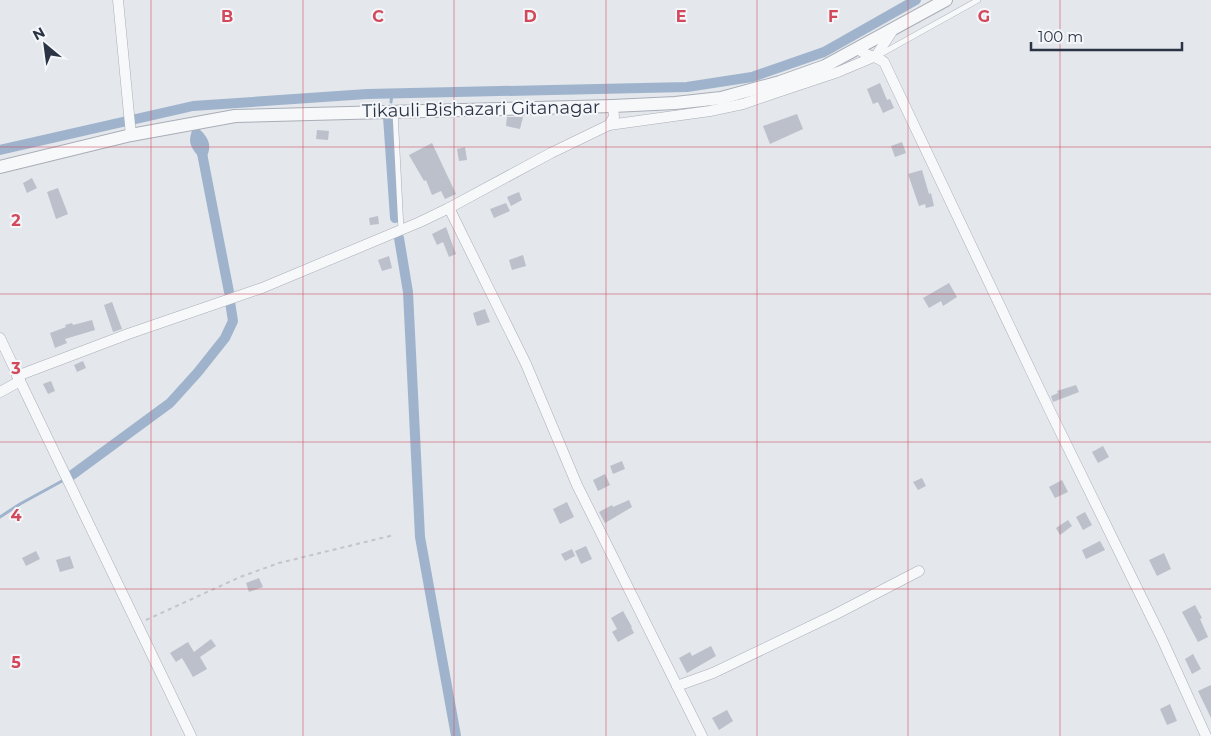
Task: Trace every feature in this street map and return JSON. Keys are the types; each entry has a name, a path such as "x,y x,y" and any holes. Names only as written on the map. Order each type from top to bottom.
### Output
{"street":[{"path":"118,0 130,130"},
{"name":"Tikauli Bishazari Gitanagar","path":"0,167 130,130 235,116 614,106 675,103 721,98 780,82 825,66 858,50 946,0"},
{"path":"0,392 19,379 128,334 262,288 401,230 449,208 568,145 609,126 683,116 743,104 838,72 876,56 893,30"},
{"path":"858,50 864,54 876,56 884,62 1050,410 1162,639 1206,736"},
{"path":"614,106 621,114 635,121"},
{"path":"609,126 614,117 614,106"},
{"path":"449,208 526,364 577,485 702,736"},
{"path":"0,338 191,736"},
{"path":"677,686 713,673 836,614 919,571"}],"lane":[{"path":"876,56 978,0"},
{"path":"395,111 401,230"}],"path":[{"path":"137,624 240,577 271,566 394,535"}],"water":[{"path":"197,127 208,140 209,151 207,156 198,156 191,146 191,132 193,128"}],"building":[{"path":"880,83 887,100 890,99 894,108 883,113 878,102 873,104 867,89"},
{"path":"797,114 803,129 770,144 763,126"},
{"path":"507,117 523,117 520,129 506,126"},
{"path":"317,130 329,131 328,140 316,139"},
{"path":"902,142 906,153 895,157 891,146"},
{"path":"432,143 456,194 445,199 441,191 432,195 426,180 424,181 409,155"},
{"path":"465,147 467,160 459,161 457,149"},
{"path":"922,170 934,206 926,208 925,204 919,206 908,174"},
{"path":"32,178 37,188 27,193 23,183"},
{"path":"58,188 68,214 56,219 47,192"},
{"path":"519,192 522,200 511,206 507,197"},
{"path":"506,203 510,211 494,218 490,209"},
{"path":"378,216 379,224 370,225 369,218"},
{"path":"446,227 456,254 449,257 443,242 437,245 432,234"},
{"path":"523,255 526,266 512,270 509,260"},
{"path":"389,256 392,268 382,271 378,260"},
{"path":"949,283 957,297 943,306 941,301 929,308 923,298"},
{"path":"112,302 122,329 113,332 104,305"},
{"path":"485,309 490,322 477,326 473,313"},
{"path":"92,320 95,330 65,339 67,343 55,348 50,333 66,327 65,325"},
{"path":"83,361 86,368 77,372 74,365"},
{"path":"51,381 55,391 48,394 43,384"},
{"path":"1076,385 1079,392 1053,402 1051,396 1058,393 1057,391"},
{"path":"1103,446 1109,457 1098,463 1092,452"},
{"path":"622,461 625,469 613,474 610,466"},
{"path":"605,474 610,485 598,491 593,480"},
{"path":"922,478 926,486 918,490 913,482"},
{"path":"1062,480 1068,492 1055,498 1049,487"},
{"path":"629,500 632,507 605,523 599,512 612,505 613,507"},
{"path":"567,502 574,517 560,524 553,509"},
{"path":"1085,512 1092,525 1083,530 1076,517"},
{"path":"1068,520 1072,526 1060,535 1056,528"},
{"path":"1100,541 1105,550 1086,559 1082,550"},
{"path":"586,546 592,559 581,564 575,551"},
{"path":"572,549 575,556 565,561 561,554"},
{"path":"36,551 40,559 26,566 22,558"},
{"path":"1164,553 1171,569 1157,576 1149,560"},
{"path":"70,556 74,568 60,572 56,560"},
{"path":"259,578 263,587 249,592 246,583"},
{"path":"1195,605 1202,618 1200,619 1208,637 1198,642 1182,612"},
{"path":"623,611 634,633 618,642 612,632 617,629 611,618"},
{"path":"211,639 216,646 200,657 207,669 193,677 182,658 176,662 170,653 188,642 194,652"},
{"path":"711,646 716,656 687,673 679,658 690,652 692,656"},
{"path":"1193,654 1201,669 1192,674 1185,659"},
{"path":"1211,685 1211,718 1198,691"},
{"path":"1170,704 1177,721 1167,725 1160,709"},
{"path":"727,710 733,721 719,730 712,718"}],"waterway":[{"path":"0,150 193,106 367,94 687,87 752,77 824,52 916,0"},
{"path":"391,102 392,93"},
{"path":"388,117 395,218"},
{"path":"200,143 229,292"},
{"path":"399,238 408,292 420,537 456,736"},
{"path":"72,475 170,403 225,338 233,321 230,302"},
{"path":"0,517 62,481"}]}
